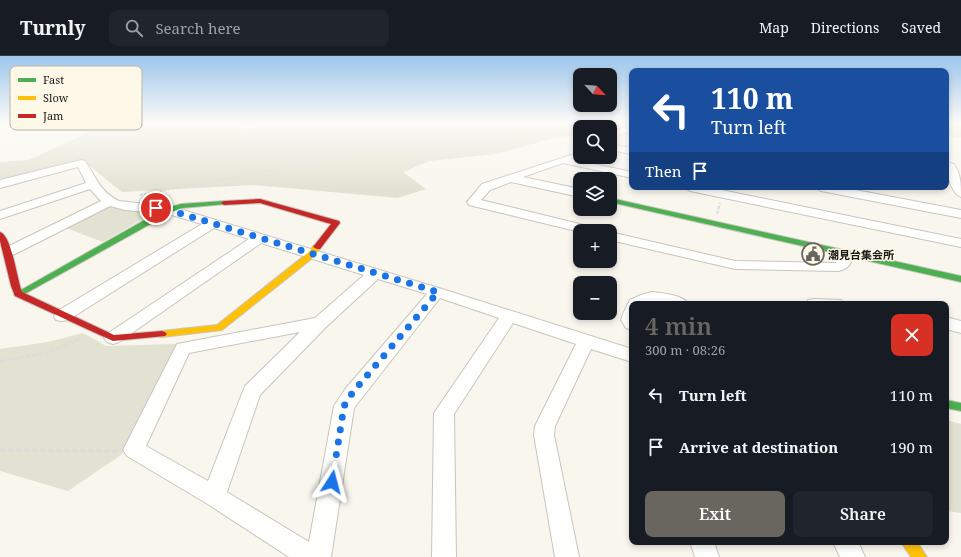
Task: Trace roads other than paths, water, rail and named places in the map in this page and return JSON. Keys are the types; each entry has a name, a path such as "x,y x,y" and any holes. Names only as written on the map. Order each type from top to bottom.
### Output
{"street":[{"path":"617,147 629,150"},
{"path":"573,157 486,187 473,202 573,227"},
{"path":"562,160 629,174"},
{"path":"0,184 81,163 91,185 105,200 109,202 133,207 169,210 438,292 629,355"},
{"path":"949,166 960,191"},
{"path":"510,178 573,192"},
{"path":"0,215 91,185"},
{"path":"949,188 960,191"},
{"path":"704,190 961,243"},
{"path":"837,190 961,214"},
{"path":"0,234 10,251 14,288 18,294 62,316 114,338 212,330 219,328 312,254 336,223 260,201 180,206 169,210 18,294"},
{"path":"10,251 109,202"},
{"path":"617,202 961,279"},
{"path":"62,316 212,224"},
{"path":"114,338 259,238"},
{"path":"617,238 735,265 838,267 843,266 843,252"},
{"path":"214,496 252,391 320,323 375,273"},
{"path":"319,557 344,406 353,392 438,292"},
{"path":"642,301 649,297 661,297 672,301"},
{"path":"444,557 444,413 509,316"},
{"path":"311,557 214,496 134,450 183,348 320,323"},
{"path":"949,324 961,327"},
{"path":"567,557 544,435 545,426 586,341"},
{"path":"703,545 707,557"},
{"path":"846,545 854,557"},
{"path":"910,545 920,557"}],"place":[{"name":"潮見台集会所","path":"813,254"}]}
